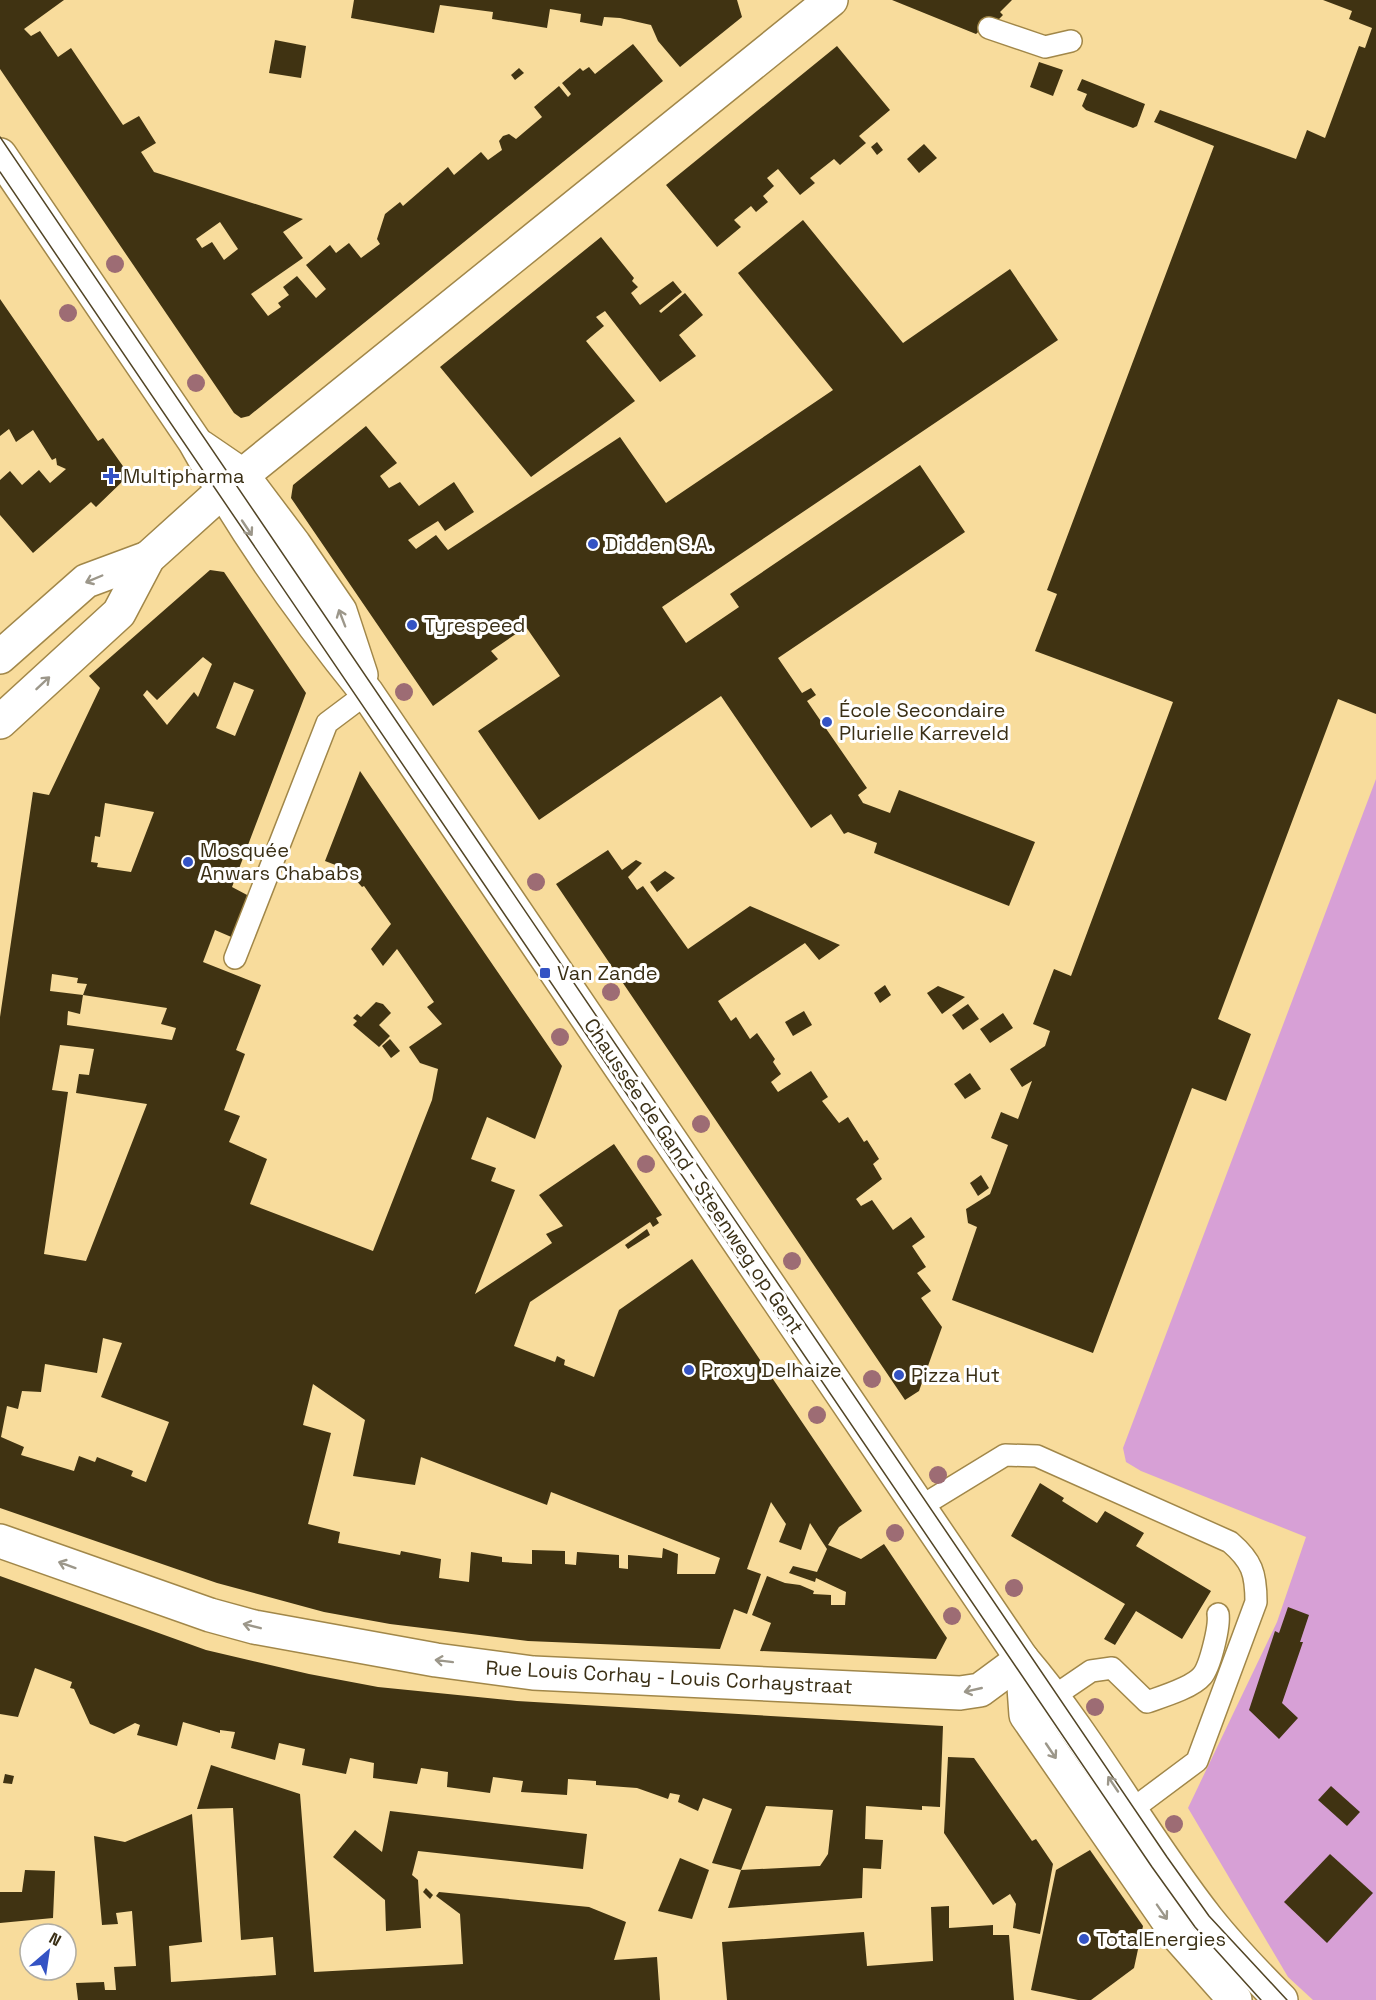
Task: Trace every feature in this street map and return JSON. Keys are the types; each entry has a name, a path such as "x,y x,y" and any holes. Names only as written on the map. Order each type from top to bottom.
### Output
{"main road":[{"path":"0,722 119,613 148,558 232,484 830,0"},
{"name":"Chaussée de Gand - Steenweg op Gent","path":"9,168 195,442 232,484 316,631 367,693 1022,1659 1054,1696 1206,1918 1249,1969 1281,2000"},
{"path":"0,657 86,581 148,558"},
{"name":"Rue Louis Corhay - Louis Corhaystraat","path":"0,1541 166,1601 254,1627 436,1660 533,1672 960,1693 980,1689 1022,1659"},
{"name":"Chaussée de Gand - Steenweg op Gent","path":"1022,1659 1026,1715"},
{"path":"1026,1715 1180,1938 1223,1996 1249,1969"}],"lane":[{"path":"989,28 1045,47 1071,41"},
{"path":"235,958 327,723 367,693"},
{"path":"920,1507 1005,1455 1037,1456 1230,1542 1246,1556 1256,1579 1256,1602 1197,1761 1105,1830"},
{"path":"1026,1715 1091,1671 1112,1668 1147,1702 1176,1692 1202,1676 1220,1625 1218,1614"}],"shaded area":[{"path":"1376,779 1376,2000 1313,2000 1288,1977 1188,1808 1277,1622 1306,1537 1141,1471 1126,1462 1123,1448"}],"building":[{"path":"0,0 64,0 24,29 31,36 40,31 58,57 71,48 123,125 139,116 156,143 141,152 154,172 303,219 283,232 303,258 251,294 268,316 281,307 278,303 289,295 283,287 297,276 316,298 326,289 306,265 330,245 336,253 349,243 361,258 380,244 377,239 385,214 400,202 403,206 448,167 454,175 481,152 488,160 502,150 499,141 503,136 509,134 516,139 542,117 534,107 559,86 568,97 571,94 562,83 580,68 583,71 589,67 595,74 633,44 663,81 249,416 241,418 234,413 0,69","holes":["220,222 238,249 224,260 212,242 202,248 196,239"]},
{"path":"354,0 737,0 742,17 680,67 658,41 651,25 620,18 604,17 602,26 580,22 581,14 550,9 547,28 492,19 493,12 440,5 434,33 351,18"},
{"path":"892,0 1012,0 1000,12 1003,15 988,30 983,27 976,34"},
{"path":"1323,0 1376,0 1376,714 1338,699 1218,1019 1251,1034 1226,1101 1192,1088 1093,1353 952,1300 977,1227 968,1223 966,1209 990,1194 1008,1145 991,1138 1001,1112 1018,1119 1032,1081 1022,1087 1010,1069 1045,1046 1050,1031 1033,1024 1054,969 1071,976 1173,702 1035,651 1057,594 1047,590 1214,146 1154,122 1160,110 1296,159 1307,130 1325,138 1359,46 1365,48 1372,28 1349,19 1352,11"},
{"path":"275,40 306,46 301,78 269,73"},
{"path":"837,46 890,110 859,136 866,143 840,165 834,159 810,178 815,183 800,195 778,169 767,178 774,186 763,196 768,202 756,212 751,206 734,220 741,227 717,247 666,185"},
{"path":"1039,62 1063,70 1053,96 1030,87"},
{"path":"519,68 524,73 515,80 511,75"},
{"path":"1082,79 1145,104 1137,126 1133,128 1086,110 1082,106 1087,94 1077,90"},
{"path":"877,142 883,150 877,155 871,147"},
{"path":"924,144 937,158 919,173 907,159"},
{"path":"803,220 903,343 1010,269 1058,340 662,607 686,643 739,607 730,594 920,465 965,532 778,658 802,693 811,688 816,695 807,701 867,788 858,795 863,803 890,813 899,790 1035,842 1009,906 874,853 877,843 848,832 844,834 831,814 811,828 721,696 539,820 478,731 560,676 526,627 491,651 498,659 433,706 291,498 293,485 366,426 397,463 380,476 389,488 400,482 419,506 454,482 474,512 445,531 438,521 408,540 416,549 436,535 448,550 620,437 666,503 833,390 738,273"},
{"path":"601,237 634,278 632,281 638,287 631,293 640,305 673,281 682,292 659,311 661,313 685,293 703,315 679,335 696,356 660,382 605,311 596,317 604,326 586,341 635,401 531,477 440,367"},
{"path":"0,299 98,441 103,438 125,469 125,479 96,507 91,502 33,553 0,515 0,480 10,471 22,485 39,470 50,483 66,469 57,465 56,458 52,460 33,430 16,442 9,429 0,436"},
{"path":"210,570 224,572 306,693 232,887 249,896 236,939 215,930 203,962 261,985 236,1050 245,1054 224,1110 240,1116 229,1142 267,1159 250,1204 373,1251 432,1100 438,1069 420,1063 409,1047 442,1024 427,1007 434,1002 397,949 383,966 371,949 391,924 364,886 362,887 346,869 325,861 360,771 562,1066 535,1139 487,1117 471,1159 496,1168 491,1181 515,1190 475,1294 552,1243 546,1234 563,1226 539,1195 614,1144 662,1215 656,1218 659,1223 653,1227 650,1222 530,1302 514,1346 555,1362 557,1356 565,1360 564,1365 594,1377 619,1310 692,1259 862,1511 839,1527 828,1545 861,1559 884,1544 947,1638 936,1659 760,1651 771,1623 752,1615 767,1576 785,1583 800,1585 814,1591 813,1594 831,1595 831,1605 845,1605 846,1592 816,1578 815,1582 789,1573 793,1566 817,1572 827,1549 810,1523 801,1550 779,1542 786,1524 771,1502 747,1569 761,1574 747,1614 734,1609 720,1649 528,1641 390,1624 324,1612 217,1583 0,1508 0,1017 33,792 49,795 100,688 89,676","holes":["203,657 212,664 198,697 194,692 167,725 143,695 147,690 157,700","234,682 254,690 235,736 216,728","105,803 154,812 131,872 97,867 98,863 91,862 95,836 100,837","52,974 78,978 77,983 87,984 83,995 50,991","83,995 167,1008 161,1024 176,1028 172,1040 67,1025 68,1011 80,1014","60,1045 94,1049 89,1075 79,1074 76,1093 147,1104 86,1261 44,1254 68,1092 52,1090","103,1338 122,1343 101,1397 169,1422 146,1482 131,1476 133,1471 97,1457 95,1462 79,1456 74,1471 21,1455 24,1447 1,1437 7,1406 18,1409 22,1391 41,1392 45,1364 97,1373","313,1384 365,1420 353,1476 415,1485 421,1457 547,1505 551,1492 720,1558 715,1574 677,1574 678,1554 663,1548 662,1558 628,1555 628,1569 619,1568 619,1555 577,1552 576,1565 565,1564 565,1551 532,1550 532,1564 502,1562 502,1557 471,1552 469,1582 439,1578 441,1559 401,1551 400,1555 338,1543 340,1532 308,1524 331,1433 303,1425"]},
{"path":"608,850 622,870 636,860 642,863 628,877 637,890 643,886 688,949 750,906 840,945 819,960 805,943 718,1001 731,1021 736,1017 750,1039 757,1033 775,1059 773,1062 781,1074 771,1082 778,1092 811,1071 828,1097 822,1101 839,1123 848,1117 864,1142 867,1140 879,1159 873,1164 882,1179 856,1199 861,1206 872,1200 893,1230 911,1217 925,1237 912,1246 926,1267 917,1273 931,1291 921,1298 942,1327 919,1391 905,1400 556,884"},
{"path":"665,871 675,878 657,892 650,882"},
{"path":"885,985 891,995 880,1003 874,993"},
{"path":"938,986 965,997 942,1014 927,993"},
{"path":"376,1002 383,1004 391,1013 379,1025 390,1036 379,1047 353,1025 357,1021 353,1018 357,1014 361,1017"},
{"path":"968,1004 979,1019 963,1030 952,1015"},
{"path":"804,1011 812,1025 793,1036 785,1022"},
{"path":"1003,1013 1013,1028 990,1043 980,1029"},
{"path":"390,1039 400,1051 391,1058 382,1046"},
{"path":"970,1073 981,1089 965,1099 954,1084"},
{"path":"981,1175 989,1188 978,1196 970,1183"},
{"path":"647,1229 650,1235 628,1249 625,1245"},
{"path":"1040,1483 1064,1498 1062,1501 1097,1523 1105,1511 1144,1533 1136,1546 1211,1591 1182,1639 1136,1611 1115,1645 1104,1639 1125,1604 1011,1536"},
{"path":"0,1576 206,1650 309,1674 378,1687 517,1701 943,1726 940,1807 922,1806 922,1810 866,1806 865,1839 883,1840 881,1869 863,1868 862,1898 728,1908 741,1870 712,1863 732,1809 703,1798 698,1811 678,1802 680,1795 670,1793 668,1799 637,1788 596,1785 596,1781 568,1779 567,1795 521,1792 523,1781 493,1777 490,1793 447,1787 448,1772 421,1768 417,1784 373,1778 374,1763 350,1758 346,1774 302,1765 305,1749 279,1743 275,1760 231,1748 235,1732 220,1730 220,1733 183,1722 177,1746 137,1735 140,1725 135,1723 114,1734 90,1724 74,1689 70,1688 72,1682 35,1668 18,1717 0,1714","holes":["766,1806 833,1810 828,1854 820,1866 741,1870"]},
{"path":"1288,1607 1309,1615 1300,1642 1303,1642 1282,1703 1298,1718 1279,1739 1249,1710 1275,1631 1279,1633"},
{"path":"948,1757 974,1758 1032,1841 1036,1839 1053,1864 1040,1934 1013,1928 1016,1904 1010,1894 993,1905 944,1833"},
{"path":"211,1765 300,1794 314,1972 463,1964 460,1914 436,1896 439,1892 589,1907 626,1922 614,1960 657,1957 660,2000 78,2000 76,1983 104,1982 105,1990 116,1990 114,1967 136,1966 132,1911 116,1913 118,1924 102,1925 94,1836 125,1842 192,1814 202,1942 169,1946 171,1982 276,1975 273,1937 241,1940 233,1808 197,1809"},
{"path":"5,1774 14,1776 12,1784 3,1783"},
{"path":"1331,1786 1360,1812 1347,1826 1318,1800"},
{"path":"390,1811 587,1834 583,1869 418,1851 412,1875 418,1880 421,1928 386,1931 385,1900 333,1857 355,1830 382,1852"},
{"path":"1090,1850 1143,1926 1134,1968 1091,2000 1078,2000 1031,1990 1056,1870"},
{"path":"1330,1854 1373,1893 1327,1943 1284,1902"},
{"path":"680,1858 709,1870 692,1919 658,1911"},
{"path":"25,1870 55,1871 53,1918 0,1923 0,1892 22,1892"},
{"path":"426,1888 433,1895 430,1899 423,1892"},
{"path":"949,1906 949,1928 993,1925 993,1935 1009,1935 1014,2000 727,2000 722,1942 864,1932 867,1966 933,1961 931,1907"}],"tram line":[{"path":"0,137 1167,1857 1209,1916 1287,2000"},
{"path":"0,172 1152,1867 1195,1927 1261,2000"}],"place":[{"name":"Multipharma","path":"111,476"},
{"name":"Didden S.A.","path":"593,544"},
{"name":"Tyrespeed","path":"412,625"},
{"name":"École Secondaire Plurielle Karreveld","path":"827,722"},
{"name":"Mosquée Anwars Chababs","path":"188,862"},
{"name":"Van Zande","path":"545,973"},
{"name":"Proxy Delhaize","path":"689,1370"},
{"name":"Pizza Hut","path":"899,1375"},
{"name":"TotalEnergies","path":"1084,1939"}]}
